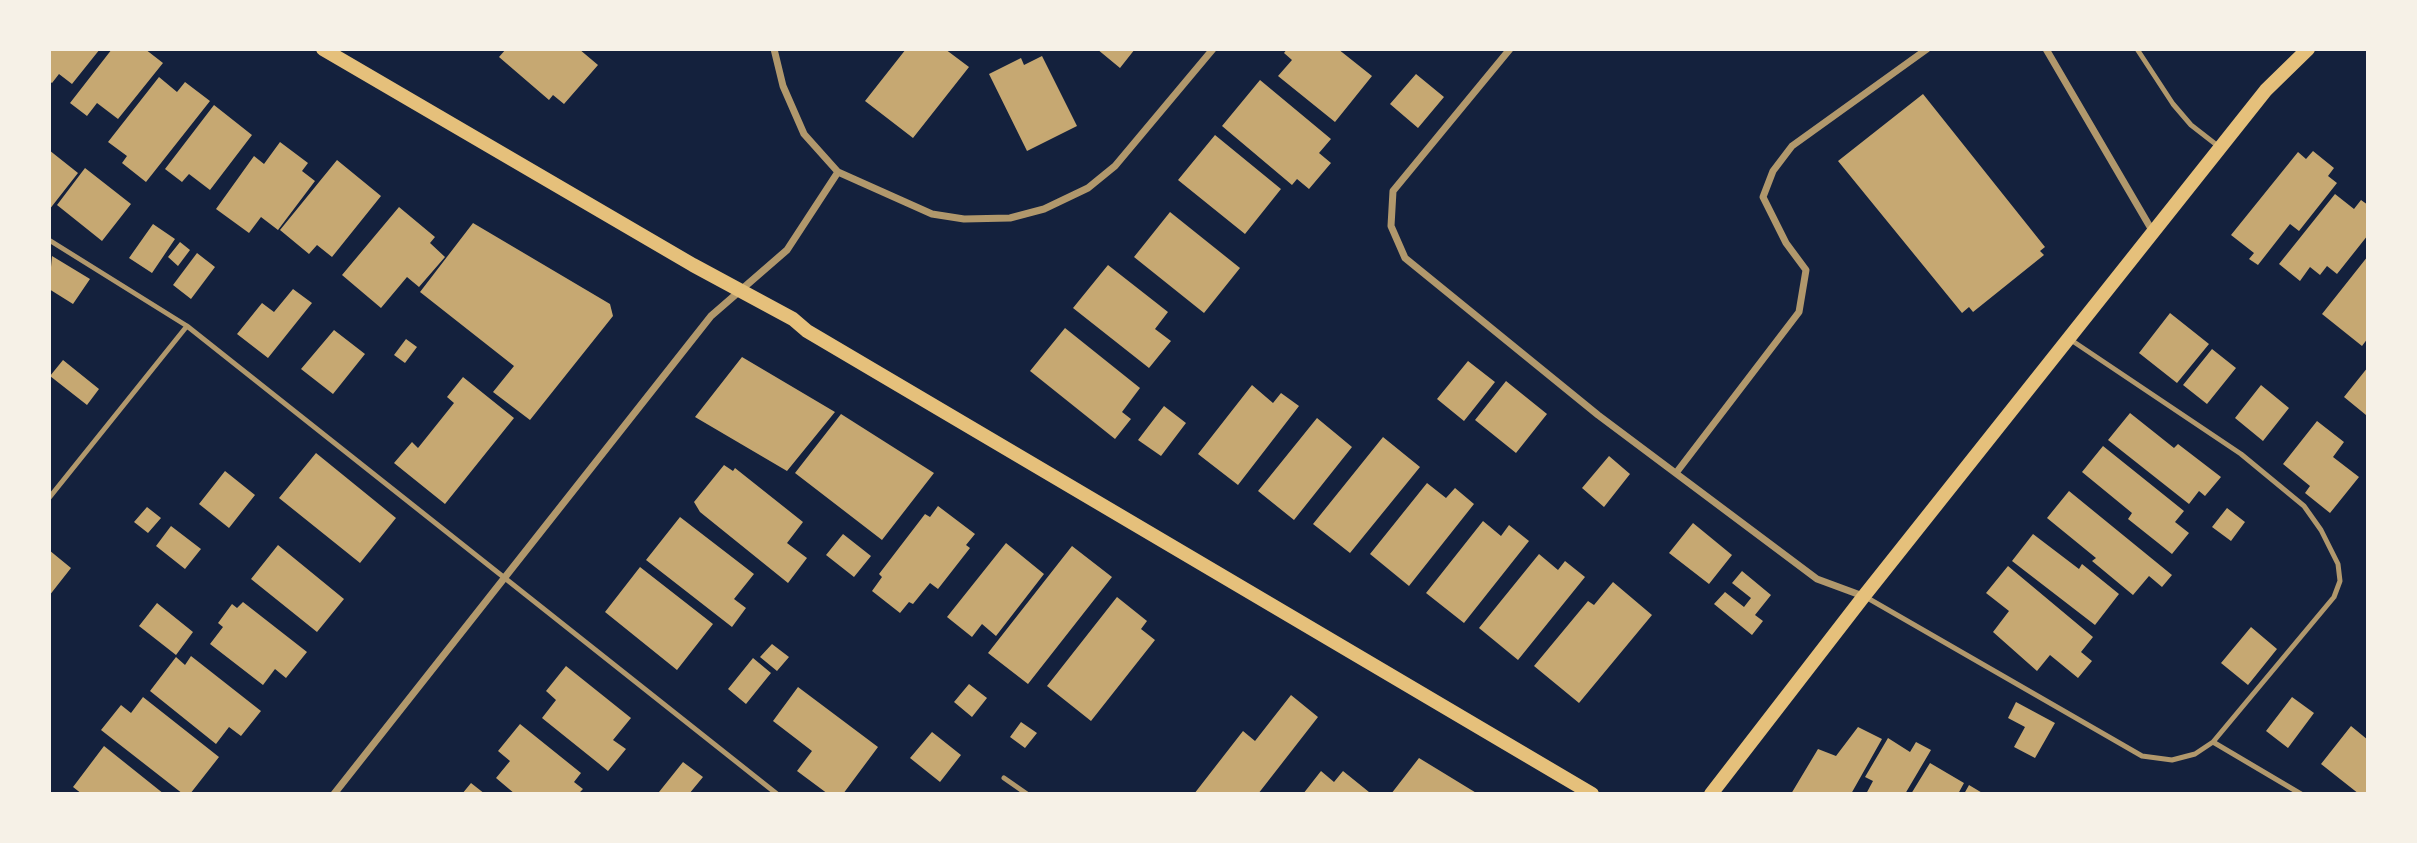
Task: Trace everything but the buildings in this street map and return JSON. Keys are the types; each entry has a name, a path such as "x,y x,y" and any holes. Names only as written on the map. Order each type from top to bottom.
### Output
{"main road":[{"path":"323,49 741,290 1572,788 1592,794"},
{"path":"1711,794 1864,596 2266,90 2308,49"}],"street":[{"path":"774,49 783,86 804,134 838,172 932,214 964,219 999,218 1044,209 1088,188 1115,166 1213,49"},
{"path":"1510,49 1393,191 1391,226 1405,258 1598,415 1817,579 1864,596"},
{"path":"1676,473 1799,312 1806,270 1786,243 1763,198 1773,171 1792,146 1927,49"},
{"path":"2046,49 2153,232"},
{"path":"334,794 711,317 787,250 838,172"}],"lane":[{"path":"2137,49 2173,104 2191,125 2220,148"},
{"path":"49,240 187,326 506,576 777,794"},
{"path":"49,498 187,326"},
{"path":"1864,596 2143,756 2172,760 2195,754 2213,742 2334,597 2340,581 2338,564 2321,530 2304,506 2241,454 2068,338"},
{"path":"2213,742 2301,794"},
{"path":"1004,778 1027,794"}]}
